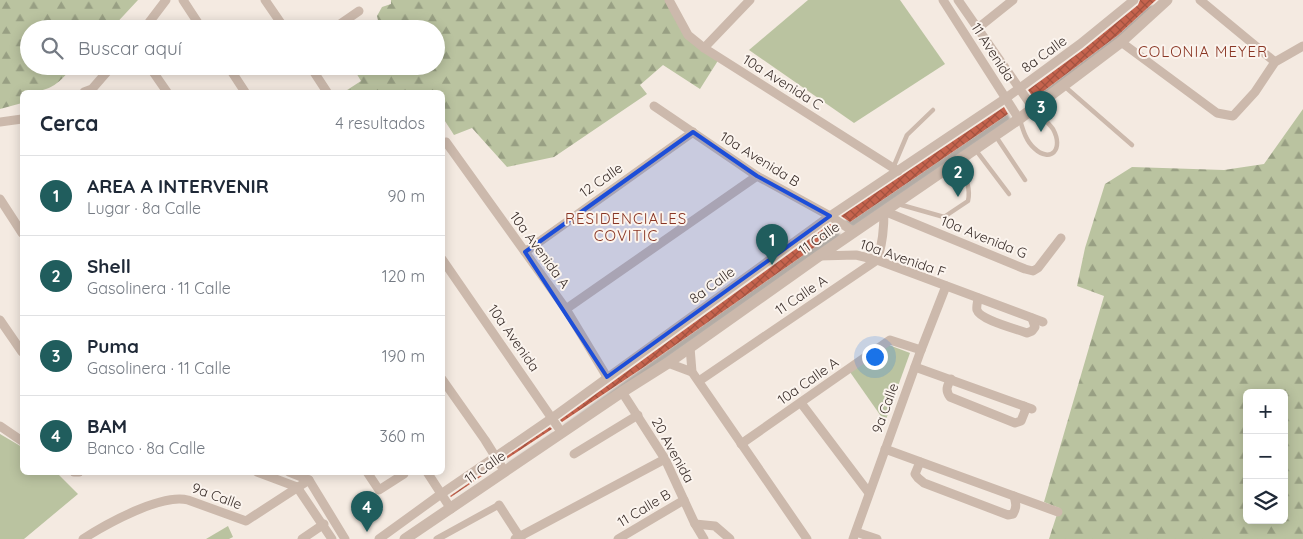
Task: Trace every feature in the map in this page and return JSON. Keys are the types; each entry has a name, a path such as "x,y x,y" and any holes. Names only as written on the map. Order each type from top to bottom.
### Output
{"street":[{"path":"151,20 166,0"},
{"path":"183,0 196,20"},
{"path":"265,0 278,20"},
{"name":"10a Avenida C","path":"669,0 688,35 704,48 896,169"},
{"path":"704,48 750,0"},
{"name":"11 Avenida","path":"943,0 1019,119"},
{"name":"11 Avenida","path":"958,0 1033,108"},
{"path":"978,28 1013,0"},
{"name":"8a Calle","path":"379,539 552,418 896,169 1019,89 1080,44 1134,0"},
{"name":"11 Calle","path":"405,539 690,348 818,256 1019,119 1120,42 1167,0"},
{"path":"1200,0 1275,62"},
{"path":"346,20 359,11"},
{"path":"1120,42 1217,113 1233,116 1255,92 1275,62 1303,46"},
{"path":"91,90 104,75"},
{"path":"155,75 166,90"},
{"path":"234,75 244,90"},
{"path":"316,75 326,90"},
{"name":"10a Avenida B","path":"654,106 757,176 830,216 854,232"},
{"path":"0,122 20,119"},
{"name":"12 Calle","path":"525,252 694,132"},
{"name":"10a Avenida A","path":"446,142 566,309 607,377"},
{"path":"566,309 757,176"},
{"path":"0,199 20,230"},
{"path":"877,260 882,248 884,211"},
{"name":"10a Avenida G","path":"884,211 1032,271 1038,268 1062,238"},
{"name":"10a Avenida F","path":"818,256 856,254 877,260 1043,322"},
{"name":"11 Calle A","path":"699,381 877,260"},
{"name":"10a Avenida","path":"445,263 562,432"},
{"name":"9a Calle","path":"854,536 946,286"},
{"path":"978,298 977,310 982,316 990,320 1027,333 1032,332 1035,327 1032,318"},
{"path":"0,320 20,349"},
{"name":"10a Calle A","path":"741,444 890,340 921,350"},
{"path":"690,348 692,372"},
{"path":"668,363 692,372 808,539"},
{"path":"915,366 951,379 1028,408 1021,420 1015,423 950,397 946,388 951,379"},
{"path":"445,384 505,472"},
{"name":"20 Avenida","path":"622,392 665,459 695,524 704,539"},
{"path":"801,403 869,493"},
{"path":"574,454 638,415"},
{"path":"0,426 20,440"},
{"path":"885,449 1058,512"},
{"path":"437,539 499,505 518,538 665,459"},
{"path":"920,462 916,474 924,483 1008,515 1013,514 1015,510 1014,496"},
{"path":"269,475 297,488 324,524 332,539"},
{"path":"296,475 309,480 345,539"},
{"path":"369,475 379,490 402,475"},
{"path":"429,475 451,509"},
{"name":"9a Calle","path":"84,539 126,515 171,499 180,498 246,521 309,480"},
{"name":"11 Calle B","path":"618,539 684,500"},
{"path":"302,539 324,524"},
{"path":"695,524 715,526 730,539"},
{"path":"854,536 877,539"}],"lane":[{"path":"1063,85 1132,145"},
{"path":"1019,119 1027,139 1034,148 1044,154 1049,155 1054,152 1058,148 1058,143 1053,129 1033,108"},
{"path":"896,169 907,136 933,110"},
{"path":"995,135 1025,180"},
{"path":"975,149 1009,194"},
{"path":"895,203 944,217 954,211 968,201 970,194 962,169 957,161"}],"highlighted area":[{"path":"693,132 757,176 830,216 607,377 525,252"}],"green space":[{"path":"0,0 138,0 119,20 20,20 20,75 65,75 57,83 46,89 20,90 20,104 0,109"},
{"path":"391,0 668,0 697,45 719,59 700,89 663,65 640,85 647,94 554,157 507,167 472,128 454,135 445,121 445,90 347,90 361,81 357,75 445,75 445,20 378,20 377,16 382,7 391,4"},
{"path":"808,0 900,0 945,64 854,123 749,50"},
{"path":"1303,109 1303,539 1049,539 1059,508 1044,502 1104,296 1077,286 1085,248 1105,184 1132,167 1224,170 1264,164"},
{"path":"889,345 910,353 885,422 850,372"},
{"path":"0,434 20,446 20,475 59,475 78,494 24,539 0,539"},
{"path":"228,526 233,537 229,539 206,539"}],"building":[{"path":"1140,0 1156,0 1118,35 1033,97 1028,90 1084,49 1138,5"},
{"path":"1004,107 1008,114 850,222 841,216"},
{"path":"830,224 839,230 644,367 562,422 560,420"},
{"path":"550,427 552,429 505,460 504,458"},
{"path":"494,466 495,467 450,496"}],"place":[{"name":"Puma","path":"1041,132"},
{"name":"Shell","path":"958,197"},
{"name":"AREA A INTERVENIR","path":"772,265"},
{"name":"BAM","path":"367,532"}],"district":[{"name":"COLONIA MEYER","path":"1203,51"},
{"name":"RESIDENCIALES COVITIC","path":"626,226"}]}
